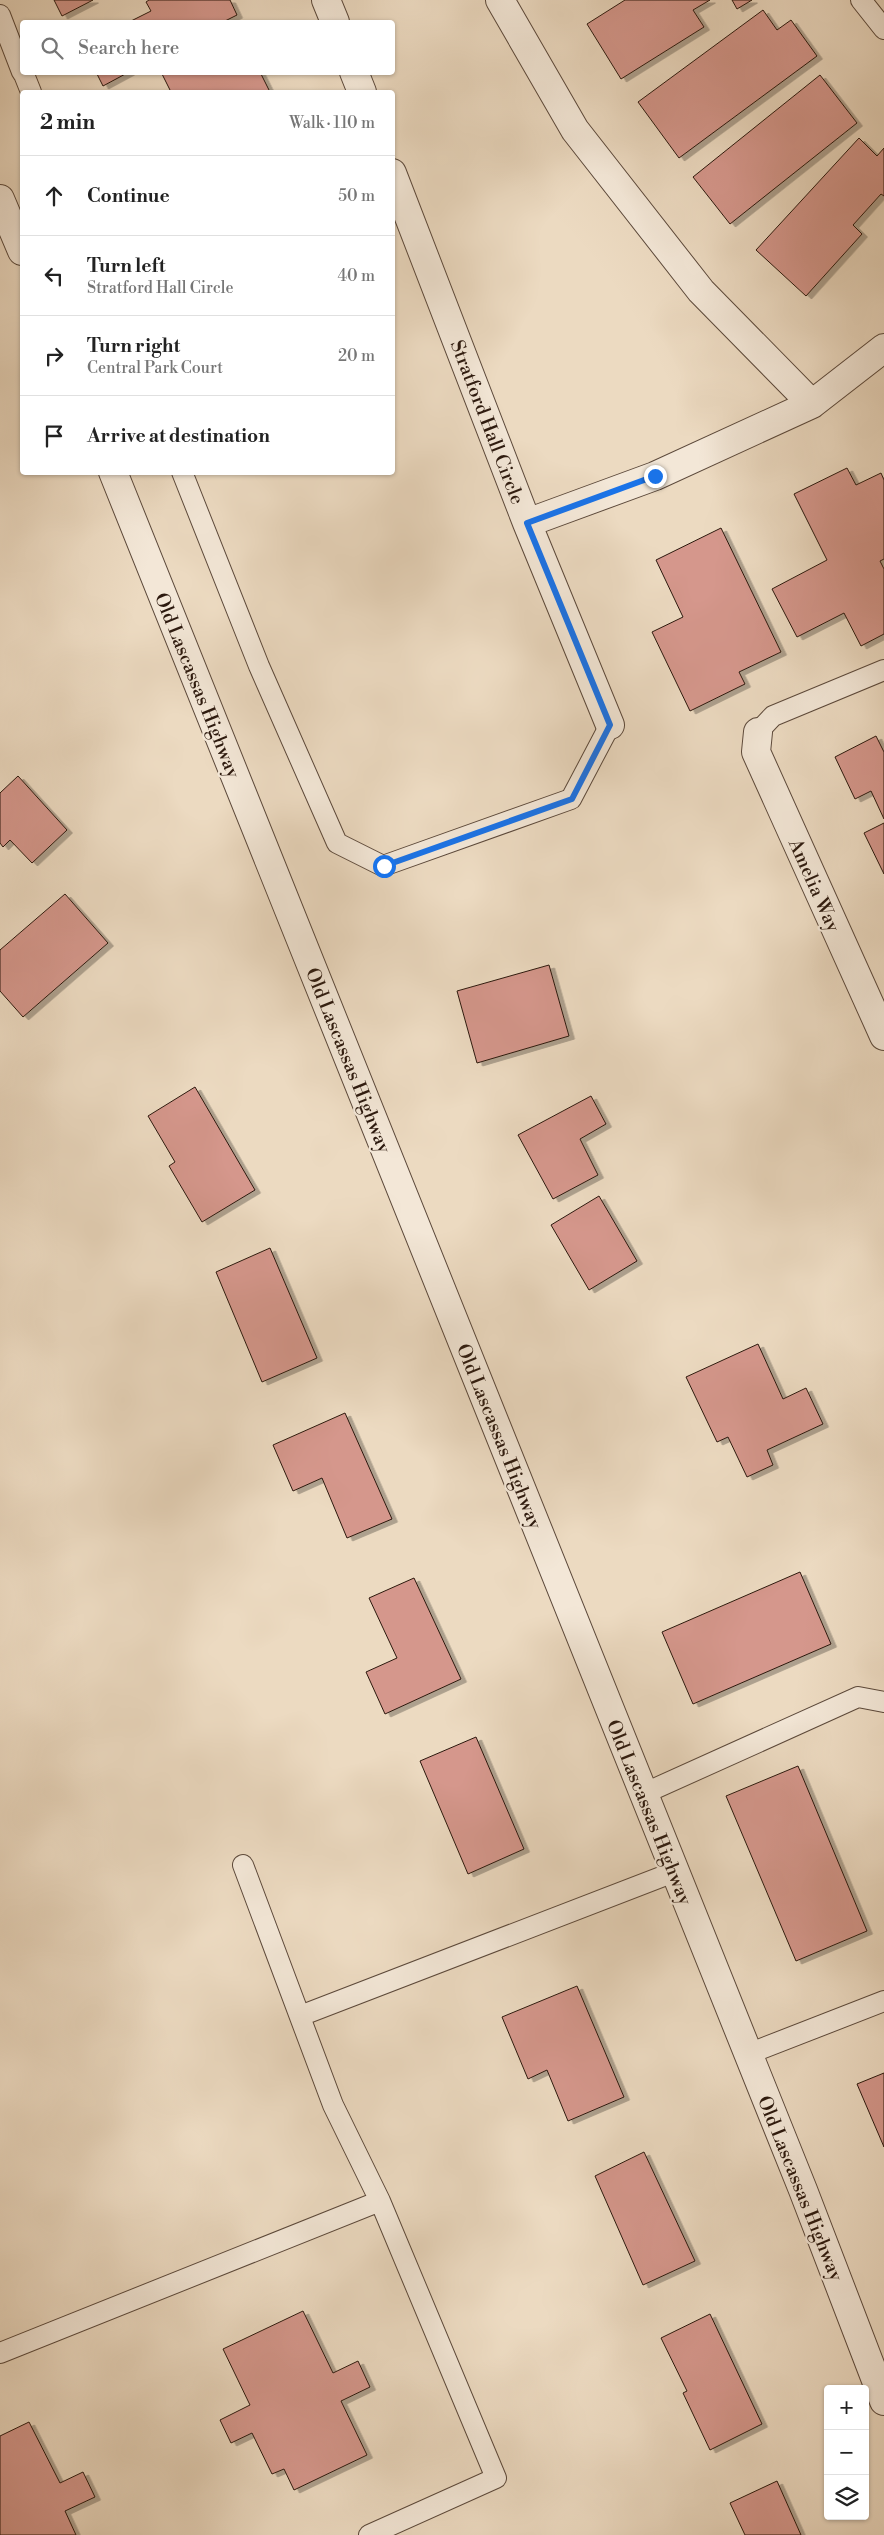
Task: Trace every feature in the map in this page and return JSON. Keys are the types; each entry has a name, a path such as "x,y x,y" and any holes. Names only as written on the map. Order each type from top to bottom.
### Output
{"street":[{"path":"326,0 334,20"},
{"path":"500,0 575,130 701,292 812,404"},
{"path":"355,75 361,90"},
{"name":"Stratford Hall Circle","path":"395,181 527,523 610,725"},
{"path":"0,199 20,246"},
{"path":"527,523 655,476 812,404 884,348"},
{"name":"Old Lascassas Highway","path":"114,475 748,2054 884,2401"},
{"name":"Amelia Way","path":"758,732 756,752 880,1019"}],"lane":[{"path":"861,0 884,29"},
{"path":"0,15 20,65"},
{"path":"24,75 30,90"},
{"path":"183,475 259,666 337,843 384,866 572,799 610,725"},
{"path":"758,732 774,716 884,670"},
{"path":"643,1794 858,1697 884,1702"},
{"path":"243,1864 333,2105 380,2201 496,2478 369,2535"},
{"path":"300,2016 674,1872"},
{"path":"748,2054 884,2001"},
{"path":"0,2353 380,2201"}],"building":[{"path":"54,0 93,0 62,16"},
{"path":"149,0 230,0 237,15 227,20 133,20 151,11 146,2"},
{"path":"625,0 710,0 693,10 704,27 621,79 587,24"},
{"path":"732,0 752,0 737,9"},
{"path":"763,10 777,30 791,20 817,56 679,158 638,102"},
{"path":"98,75 123,75 103,86"},
{"path":"162,75 262,75 269,90 170,90"},
{"path":"820,75 857,123 730,224 693,177"},
{"path":"859,138 877,156 884,148 884,196 881,194 853,225 862,234 806,296 756,250"},
{"path":"847,468 856,485 881,473 884,480 884,559 880,561 884,569 884,634 861,646 844,613 797,637 772,589 827,560 794,494"},
{"path":"721,528 781,652 739,672 745,684 690,711 652,632 683,617 656,560"},
{"path":"876,736 884,752 884,819 871,791 855,799 835,757"},
{"path":"18,776 67,830 32,863 10,840 3,847 0,843 0,793"},
{"path":"884,823 884,874 864,833"},
{"path":"65,894 108,943 23,1017 0,991 0,950"},
{"path":"549,965 569,1036 477,1063 457,991"},
{"path":"195,1087 255,1190 202,1222 169,1166 175,1162 148,1116"},
{"path":"591,1096 606,1124 580,1139 598,1175 553,1199 518,1135"},
{"path":"599,1196 637,1261 589,1290 551,1225"},
{"path":"270,1248 317,1358 262,1382 216,1272"},
{"path":"758,1344 783,1399 806,1388 823,1424 767,1450 773,1465 747,1477 728,1437 717,1442 686,1377"},
{"path":"345,1413 392,1519 347,1538 322,1478 293,1491 273,1445"},
{"path":"800,1572 831,1644 693,1704 662,1632"},
{"path":"414,1578 461,1679 385,1714 366,1672 397,1658 369,1598"},
{"path":"476,1737 524,1849 468,1874 420,1761"},
{"path":"798,1766 867,1931 796,1961 726,1796"},
{"path":"577,1986 624,2097 568,2121 547,2070 528,2079 502,2017"},
{"path":"884,2073 884,2147 857,2084"},
{"path":"644,2152 695,2261 643,2285 595,2176"},
{"path":"303,2311 333,2373 358,2361 370,2387 341,2401 367,2455 294,2490 284,2469 272,2474 252,2433 231,2443 220,2420 250,2405 223,2349"},
{"path":"710,2314 762,2424 710,2450 683,2393 687,2391 661,2338"},
{"path":"29,2422 60,2483 83,2472 95,2497 65,2511 76,2535 0,2535 0,2436"},
{"path":"777,2481 801,2535 745,2535 730,2503"}],"route":[{"path":"384,866 572,799 610,725 527,523 655,476"}]}
